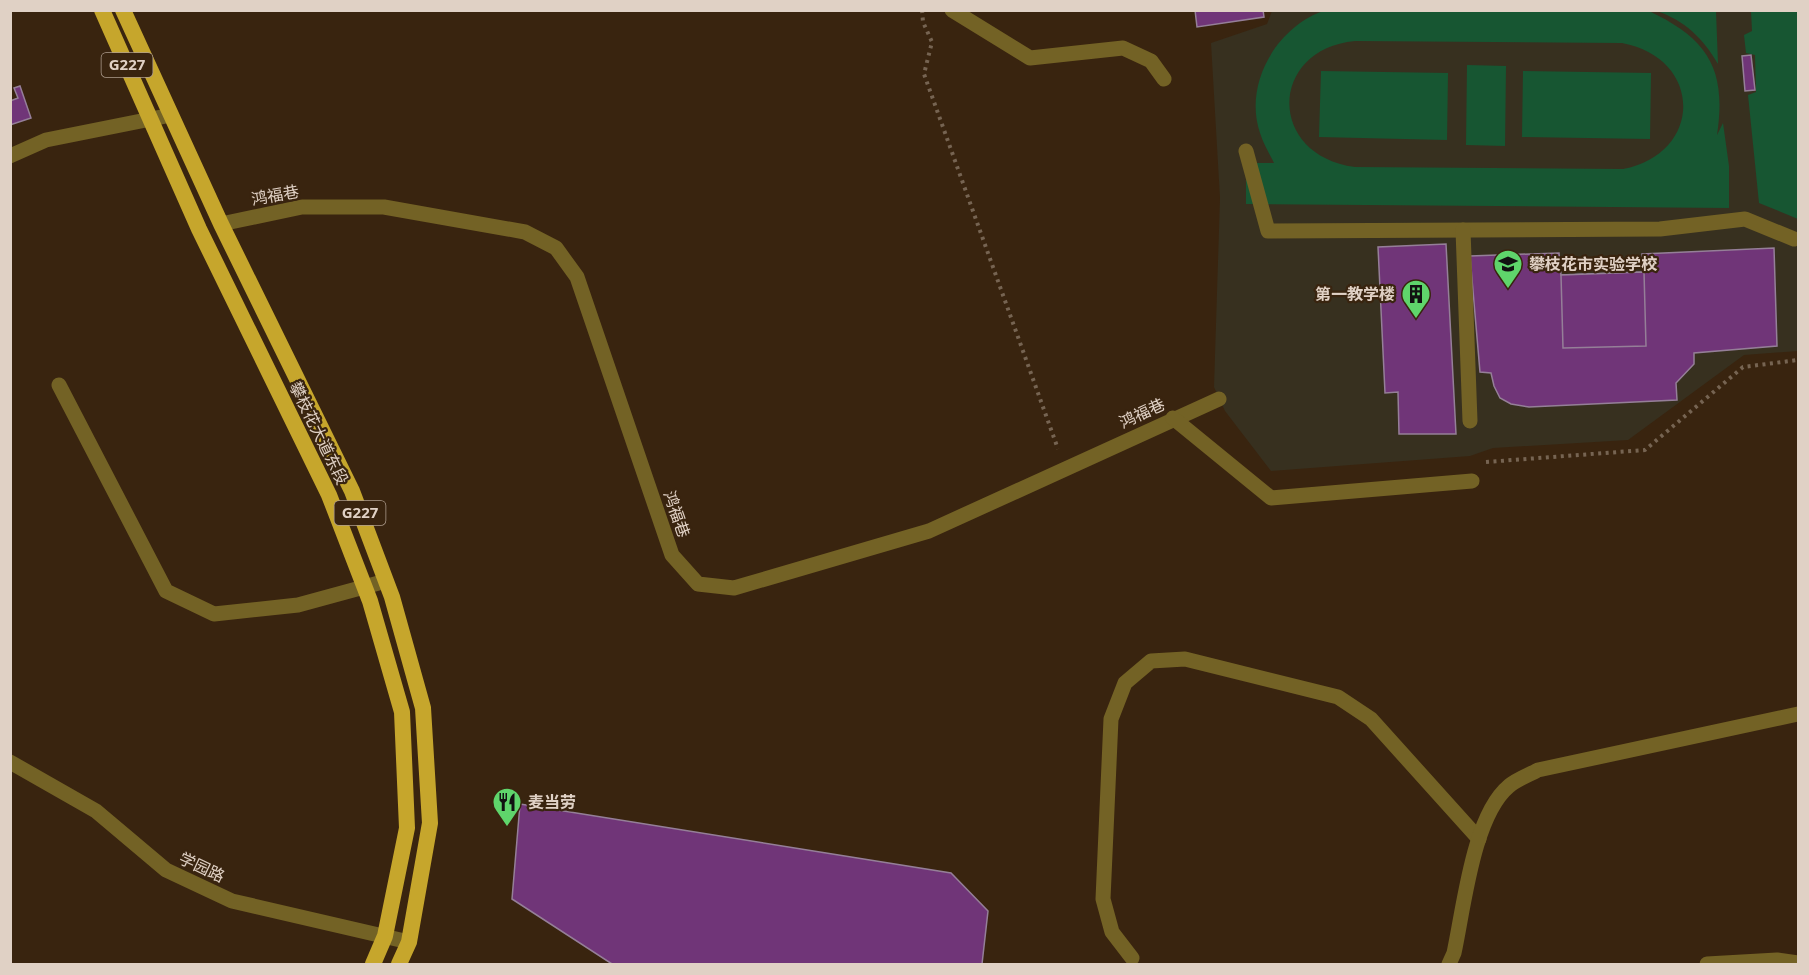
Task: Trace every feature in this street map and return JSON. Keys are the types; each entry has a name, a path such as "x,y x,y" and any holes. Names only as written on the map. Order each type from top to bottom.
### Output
{"highway":[{"name":"攀枝花大道东段","path":"102,10 199,229 329,495 365,586 402,712 407,828 385,936 373,964"},
{"name":"攀枝花大道东段","path":"123,10 221,224 352,491 386,581 423,708 430,823 409,942 399,964"}],"street":[{"path":"952,10 1030,58 1123,48 1151,61 1164,79"},
{"path":"10,156 46,140 171,115"},
{"path":"1246,150 1268,231 1660,229 1745,219 1794,239"},
{"name":"鸿福巷","path":"221,224 302,207 384,207 525,232 555,248 578,277 672,555 698,584 734,588 929,531 1219,399"},
{"path":"1463,230 1470,421"},
{"path":"59,385 166,591 214,614 298,605 386,581"},
{"path":"1173,418 1271,498 1472,481"},
{"path":"1132,958 1112,932 1103,899 1111,718 1125,683 1151,661 1185,658 1338,697 1371,719 1479,839"},
{"path":"1449,964 1454,953 1479,839 1492,807 1509,786 1538,770 1798,714"},
{"name":"学园路","path":"10,762 96,811 166,870 232,901 409,942"},
{"path":"1707,964 1777,960 1798,963"}],"path":[{"path":"922,10 923,22 932,42 924,74 1065,468"},
{"path":"1482,462 1646,450 1743,366 1798,360"}],"shaded area":[{"name":"攀枝花市实验学校","path":"1272,11 1798,11 1798,351 1744,355 1628,440 1493,448 1470,456 1271,471 1225,411 1214,387 1220,198 1211,43 1267,24"}],"green space":[{"path":"1326,10 1649,11 1686,33 1709,59 1719,92 1717,135 1723,123 1729,166 1729,208 1246,204 1246,163 1274,163 1261,137 1256,114 1256,95 1261,76 1280,42 1309,18","holes":["1355,41 1622,43 1649,52 1668,67 1679,85 1683,106 1680,126 1668,145 1650,160 1623,169 1355,167 1326,158 1305,143 1293,124 1289,102 1294,81 1306,62 1327,48"]},
{"path":"1657,11 1716,11 1718,64 1706,46 1685,25"},
{"path":"1751,11 1798,11 1798,219 1759,203 1748,95 1756,92 1755,55 1746,53 1744,35 1752,31"},
{"path":"1467,65 1506,66 1505,146 1466,145"},
{"path":"1321,71 1448,73 1447,140 1319,137"},
{"path":"1523,71 1651,73 1650,139 1522,137"}],"building":[{"path":"1195,10 1263,10 1264,17 1197,27"},
{"path":"1751,55 1755,90 1745,91 1742,56"},
{"path":"20,86 31,118 10,125 10,101 18,98 14,88"},
{"name":"第一教学楼","path":"1446,244 1456,434 1399,434 1398,392 1385,393 1378,247"},
{"path":"1774,248 1777,346 1694,353 1694,364 1676,383 1677,400 1529,407 1511,404 1500,398 1491,373 1480,372 1470,256 1559,253 1561,275 1644,272 1642,254"},
{"path":"1644,272 1646,346 1563,348 1561,275"},
{"path":"520,804 951,873 988,911 982,964 612,964 512,899"}],"place":[{"name":"攀枝花市实验学校","path":"1508,290"},
{"name":"第一教学楼","path":"1416,320"},
{"name":"麦当劳","path":"507,828"}]}
